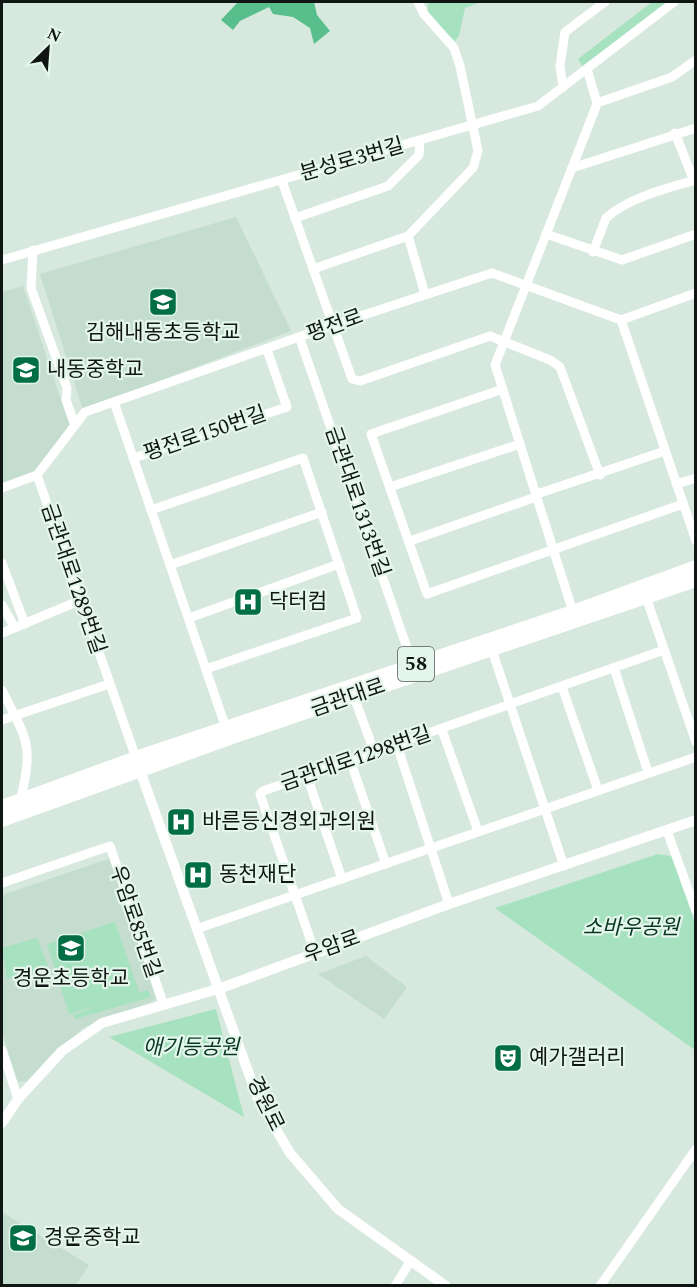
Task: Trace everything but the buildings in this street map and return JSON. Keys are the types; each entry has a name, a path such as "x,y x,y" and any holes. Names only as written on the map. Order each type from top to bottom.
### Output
{"main road":[{"name":"금관대로","path":"2,820 226,728 573,612 696,567"},
{"name":"금관대로","path":"2,807 354,697 696,580"}],"street":[{"path":"313,269 408,236 473,168 478,152 454,48 424,14 418,2"},
{"path":"563,87 560,66 565,32 605,2"},
{"name":"분성로3번길","path":"2,260 538,106 674,2"},
{"path":"597,102 672,77 696,60"},
{"path":"573,612 495,365 597,102 586,69"},
{"path":"572,168 696,128"},
{"path":"593,252 606,218 610,214 622,206 694,181 675,133"},
{"path":"295,218 388,186 419,155 420,140"},
{"path":"282,181 350,375 356,381 490,336 560,367 600,475"},
{"path":"546,234 593,252 622,260 696,234"},
{"path":"408,236 425,294"},
{"path":"33,250 31,288 67,388 66,400 75,424"},
{"name":"평전로","path":"37,475 85,412 300,339 333,325 492,273 621,320"},
{"path":"695,294 621,320 696,541"},
{"name":"금관대로1313번길","path":"300,339 413,665"},
{"name":"평전로150번길","path":"134,458 287,407 267,350"},
{"name":"금관대로1313번길","path":"503,389 371,434 427,594 552,549"},
{"path":"114,402 226,728"},
{"path":"390,487 520,444"},
{"path":"410,541 665,452"},
{"name":"금관대로1313번길","path":"151,510 303,458 322,512 357,618 206,669"},
{"path":"2,488 37,475"},
{"name":"금관대로1289번길","path":"37,475 138,765"},
{"path":"676,484 696,478"},
{"path":"552,549 683,504"},
{"path":"170,565 322,512"},
{"path":"2,563 25,624"},
{"path":"189,618 339,564"},
{"path":"646,597 696,742"},
{"path":"2,633 81,600"},
{"path":"2,605 15,628"},
{"path":"492,650 547,808 564,866"},
{"name":"금관대로1298번길","path":"315,953 260,794 263,791 442,730 664,650"},
{"path":"614,668 648,772"},
{"path":"2,720 109,684"},
{"path":"562,687 598,790"},
{"path":"2,690 23,731 29,753 20,801"},
{"path":"354,697 374,752"},
{"path":"442,730 478,831"},
{"path":"397,745 449,904"},
{"path":"198,928 696,757"},
{"path":"350,760 386,864"},
{"name":"경원로","path":"138,765 258,1099 290,1153 338,1209 446,1286"},
{"path":"307,776 342,879"},
{"name":"우암로","path":"2,1123 18,1099 62,1051 102,1023 163,1003 220,988 449,904 696,820"},
{"path":"667,831 696,911"},
{"name":"우암로85번길","path":"2,883 110,846 163,1003"},
{"path":"2,1050 18,1099"},
{"path":"600,1286 696,1149"},
{"path":"395,1286 410,1262"}],"shaded area":[{"name":"김해내동초등학교","path":"236,217 291,331 83,410 40,274"},
{"name":"내동중학교","path":"23,286 71,430 33,477 2,488 2,292"},
{"name":"경운초등학교","path":"111,858 156,1000 83,1028 27,1081 20,1082 17,1080 2,1032 2,895"},
{"path":"366,956 407,987 384,1019 318,974"},
{"name":"경운중학교","path":"2,1212 89,1265 76,1285 2,1285"}],"green space":[{"path":"238,2 314,2 317,15 330,31 314,44 310,28 293,17 273,14 269,7 240,21 233,30 221,20"},
{"path":"428,2 480,2 465,8 459,36 455,41 428,16"},
{"path":"652,2 669,2 582,66 578,59"},
{"name":"소바우공원","path":"658,854 676,857 695,925 695,1050 495,908"},
{"path":"115,922 139,992 136,993 148,990 151,997 75,1019 73,1015 103,1004 69,1014 47,944"},
{"path":"37,938 48,966 7,979 2,948"},
{"name":"애기등공원","path":"216,1009 244,1117 109,1037"}],"place":[{"name":"김해내동초등학교","path":"163,302"},
{"name":"내동중학교","path":"26,370"},
{"name":"닥터컴","path":"248,602"},
{"name":"바른등신경외과의원","path":"181,822"},
{"name":"동천재단","path":"198,875"},
{"name":"경운초등학교","path":"71,948"},
{"name":"예가갤러리","path":"508,1058"},
{"name":"경운중학교","path":"23,1238"}]}
